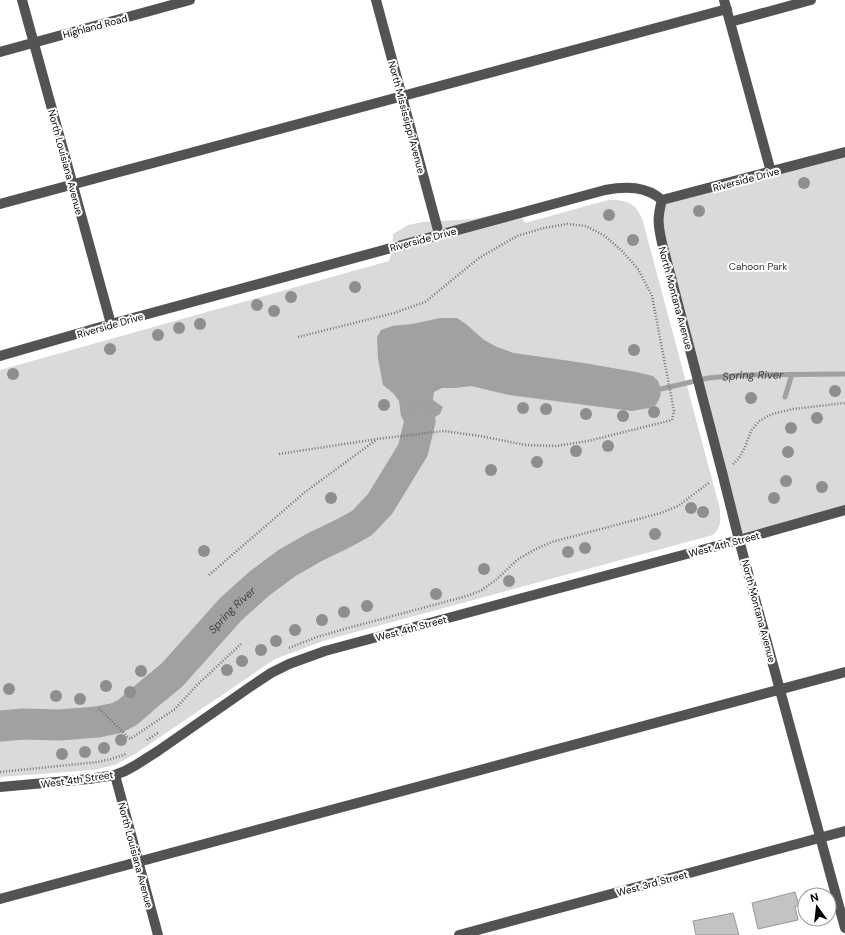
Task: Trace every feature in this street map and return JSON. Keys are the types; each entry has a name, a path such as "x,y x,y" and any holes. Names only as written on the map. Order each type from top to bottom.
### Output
{"street":[{"name":"North Louisiana Avenue","path":"22,0 111,324"},
{"name":"Highland Road","path":"0,52 190,0"},
{"name":"North Mississippi Avenue","path":"376,0 439,234"},
{"path":"730,22 811,0"},
{"path":"0,204 401,96 725,5 771,172"},
{"name":"Riverside Drive","path":"0,356 439,234 605,190 625,187 636,188 648,191 662,200 845,152"},
{"name":"North Montana Avenue","path":"662,200 658,222 659,232 739,540 845,928"},
{"name":"West 4th Street","path":"0,788 69,782 115,775 136,765 271,673 332,649 739,540 845,510"},
{"path":"0,899 845,672"},
{"name":"North Louisiana Avenue","path":"115,775 158,935"},
{"name":"West 3rd Street","path":"458,935 845,831"}],"path":[{"path":"279,454 377,439 444,431 526,445 556,446 588,441 672,420 674,411 652,296 638,269 622,251 605,236 586,226 567,224 544,228 517,236 479,258 425,302 394,313 298,337"},
{"path":"722,472 739,458 751,431 759,421 772,414 845,403"},
{"path":"209,575 305,492 377,439"},
{"path":"99,708 130,739 175,710 197,685 241,644"}],"green space":[{"name":"Cahoon Park","path":"845,152 845,510 739,540 662,243 662,200"},
{"path":"608,200 619,200 629,203 636,208 642,218 720,509 719,526 713,535 326,640 275,659 135,754 115,765 93,770 0,777 0,370 389,261 392,251 393,234 408,225 423,222 473,219 506,212 521,216 525,223"}],"shaded area":[{"path":"440,318 457,318 484,340 497,347 514,353 584,363 653,376 658,381 661,389 660,397 656,405 649,408 632,411 509,395 471,386 442,388 434,392 433,400 443,407 440,414 430,420 406,425 401,416 399,401 393,393 383,385 378,359 377,337 381,330 392,326 412,324"}],"building":[{"path":"795,892 797,899 797,906 795,906 797,920 758,929 752,903"},
{"path":"733,913 739,935 696,935 693,921"}],"waterway":[{"path":"785,397 792,374"},
{"name":"Spring River","path":"661,389 708,378 741,375 845,374"},
{"name":"Spring River","path":"0,726 24,724 59,725 97,722 117,718 128,712 172,675 231,609 260,583 287,563 362,523 380,504 413,450 420,421"}]}
